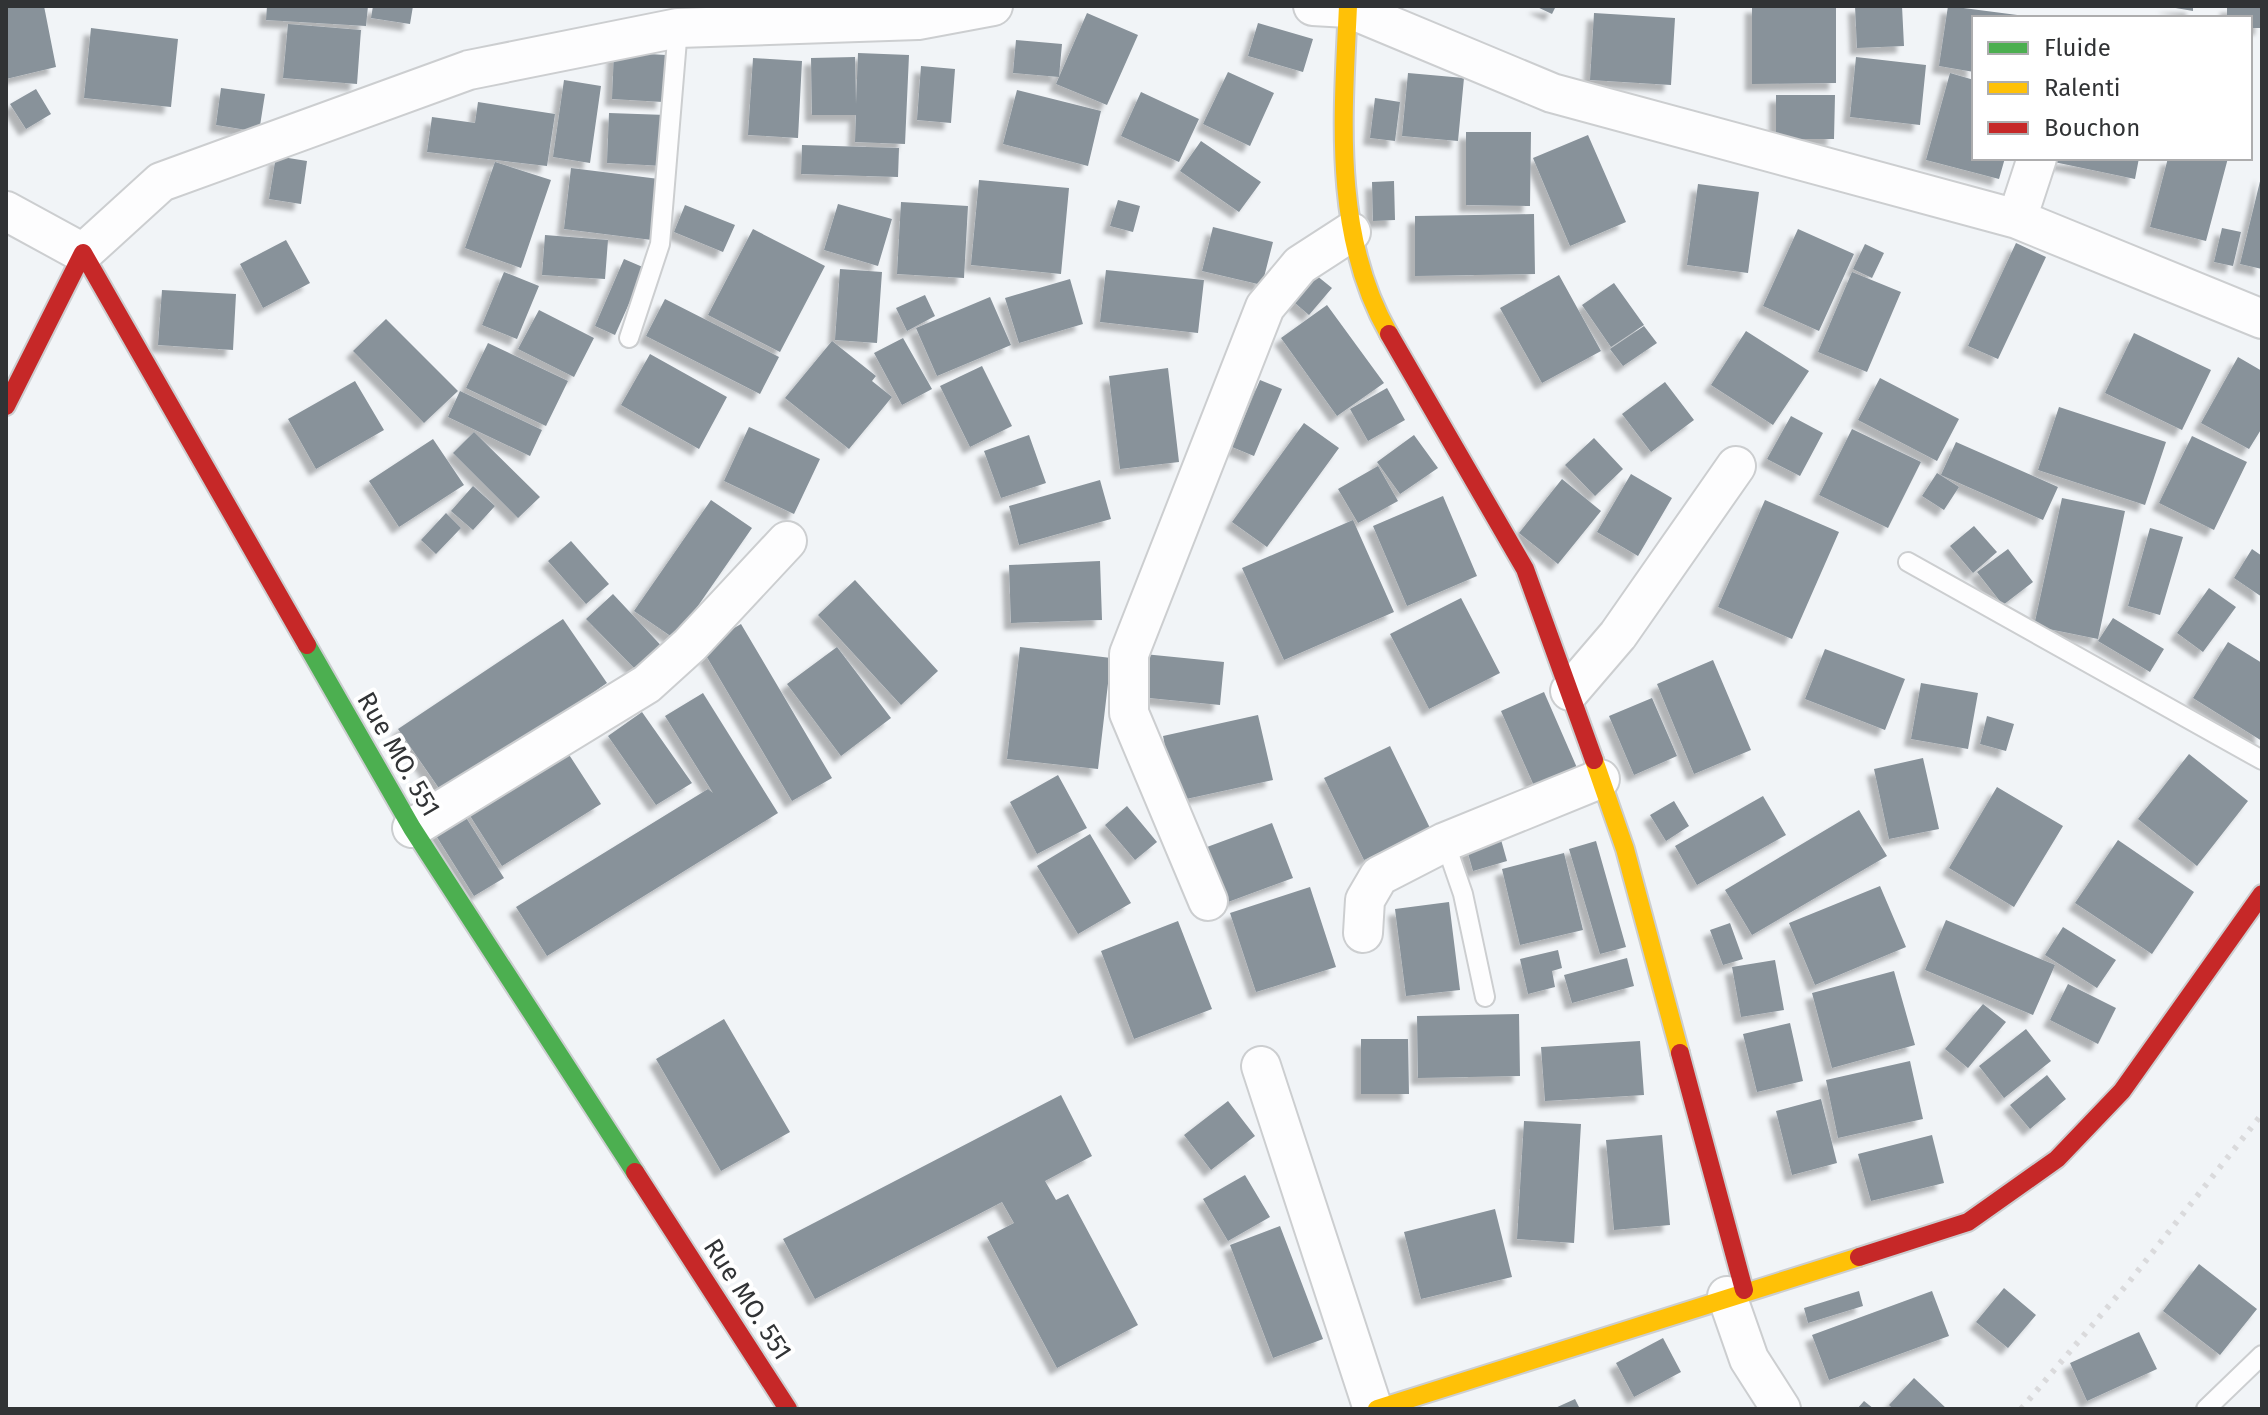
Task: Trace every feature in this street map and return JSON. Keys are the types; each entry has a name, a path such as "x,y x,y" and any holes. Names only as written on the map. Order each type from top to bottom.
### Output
{"street":[{"path":"6,406 83,253 161,182 469,70 678,28 918,20 993,6"},
{"path":"1781,1409 1749,1359 1625,849 1525,569 1371,303 1351,232 1336,7 1552,93 2017,219 2262,319"},
{"path":"2017,219 2036,160"},
{"path":"6,211 83,253"},
{"path":"1208,901 1129,713 1129,654 1265,307 1300,265 1351,232"},
{"name":"Rue MO. 551","path":"83,253 412,828 788,1409"},
{"path":"1570,691 1618,635 1736,466"},
{"path":"412,828 647,684 690,645 787,541"},
{"path":"1363,933 1365,900 1379,876 1445,842 1600,779"},
{"path":"1261,1066 1375,1409 1968,1222 2057,1159 2122,1091 2262,894"}],"lane":[{"path":"629,338 660,244 678,28"},
{"path":"1908,562 2262,760"},
{"path":"1445,842 1463,894 1485,997"},
{"path":"2206,1409 2262,1355"}],"building":[{"path":"6,6 44,6 56,67 6,79"},
{"path":"267,6 368,6 366,26 266,20"},
{"path":"373,6 413,6 410,24 371,18"},
{"path":"1535,6 1556,6 1552,14"},
{"path":"1752,6 1836,6 1836,83 1752,84"},
{"path":"1855,6 1902,6 1904,46 1857,48"},
{"path":"1948,6 2025,16 1972,16 1972,72 1939,66"},
{"path":"2164,6 2193,6 2193,11"},
{"path":"2227,6 2262,6 2262,28 2252,28 2252,16 2227,16"},
{"path":"1087,13 1138,35 1107,105 1056,84"},
{"path":"1594,13 1675,18 1671,85 1590,80"},
{"path":"1258,23 1313,39 1303,72 1248,56"},
{"path":"288,24 361,30 357,84 283,78"},
{"path":"91,28 178,39 171,107 84,98"},
{"path":"1016,40 1062,44 1059,77 1013,73"},
{"path":"614,52 666,55 663,102 612,99"},
{"path":"858,53 909,55 905,144 855,142 856,115 812,115 811,58 855,57 856,104"},
{"path":"1856,57 1926,65 1920,125 1850,117"},
{"path":"753,58 802,61 798,138 748,135"},
{"path":"921,66 955,69 951,123 917,120"},
{"path":"1228,72 1274,93 1250,146 1203,124"},
{"path":"1408,73 1464,78 1458,141 1402,136"},
{"path":"1950,73 1972,79 1972,160 2004,160 1999,179 1926,160"},
{"path":"564,80 601,86 590,163 553,157"},
{"path":"221,88 265,94 259,132 216,125"},
{"path":"36,89 51,114 26,129 10,104"},
{"path":"1017,90 1101,111 1088,166 1003,144"},
{"path":"1141,92 1199,119 1179,162 1121,136"},
{"path":"1776,95 1835,95 1834,139 1776,139"},
{"path":"1375,98 1400,102 1395,141 1370,138"},
{"path":"478,102 555,114 547,166 427,152 432,117 475,123"},
{"path":"609,113 666,115 664,166 607,163"},
{"path":"1466,132 1531,132 1530,206 1466,205"},
{"path":"1588,135 1626,222 1570,246 1533,158"},
{"path":"1201,141 1261,182 1239,212 1180,171"},
{"path":"802,145 899,148 898,177 801,174"},
{"path":"276,156 307,161 301,204 269,199"},
{"path":"2054,160 2139,160 2135,179"},
{"path":"2167,160 2227,160 2206,241 2150,227"},
{"path":"495,162 551,180 521,268 465,248"},
{"path":"571,168 659,179 652,240 564,229"},
{"path":"2262,173 2262,269 2240,264"},
{"path":"979,180 1069,188 1061,274 971,265"},
{"path":"1394,181 1395,220 1373,221 1372,182"},
{"path":"1698,184 1759,192 1748,273 1687,265"},
{"path":"1118,200 1140,206 1133,232 1110,226"},
{"path":"901,202 968,206 964,278 897,274"},
{"path":"838,204 892,219 878,266 824,250"},
{"path":"685,205 735,225 723,252 674,232"},
{"path":"1534,214 1535,274 1415,276 1415,216"},
{"path":"1213,227 1273,242 1262,285 1202,271"},
{"path":"2222,228 2241,232 2233,266 2214,262"},
{"path":"753,229 825,266 780,352 708,315"},
{"path":"1798,229 1854,254 1819,331 1763,306"},
{"path":"545,235 608,240 605,279 542,275"},
{"path":"286,240 310,283 263,308 240,264"},
{"path":"2016,243 2046,257 1998,359 1968,346"},
{"path":"1865,244 1884,253 1872,278 1853,269"},
{"path":"624,259 645,268 615,335 595,326"},
{"path":"840,269 882,272 877,343 835,340"},
{"path":"1106,270 1204,280 1198,333 1100,322"},
{"path":"1311,271 1332,288 1309,315 1288,297"},
{"path":"504,272 539,286 517,339 482,325"},
{"path":"1852,272 1901,292 1867,372 1818,352"},
{"path":"1559,275 1601,351 1542,383 1500,308"},
{"path":"1070,279 1083,324 1019,343 1005,298"},
{"path":"1614,283 1644,325 1611,347 1582,305"},
{"path":"162,290 236,294 233,350 158,345"},
{"path":"925,295 935,316 907,331 896,308"},
{"path":"990,297 1011,345 937,376 916,328"},
{"path":"665,299 779,357 760,394 646,336"},
{"path":"1327,305 1384,383 1337,416 1281,338"},
{"path":"539,310 594,338 574,377 518,349"},
{"path":"386,319 458,391 424,423 353,351"},
{"path":"1644,326 1657,343 1623,366 1610,349"},
{"path":"1746,331 1809,371 1773,425 1711,385"},
{"path":"2134,333 2211,370 2182,430 2105,393"},
{"path":"903,338 932,389 902,405 874,353"},
{"path":"832,341 876,376 872,381 892,397 849,449 785,398"},
{"path":"488,343 568,381 546,426 466,388"},
{"path":"650,354 727,397 699,449 621,405"},
{"path":"2238,357 2262,371 2262,428 2249,449 2201,423"},
{"path":"982,366 1012,426 970,447 940,386"},
{"path":"1168,368 1179,462 1120,469 1109,376"},
{"path":"1880,378 1959,419 1937,461 1858,420"},
{"path":"1260,380 1282,389 1254,456 1232,447"},
{"path":"355,381 384,430 316,469 288,419"},
{"path":"1665,382 1694,420 1651,452 1622,414"},
{"path":"1387,388 1405,420 1368,441 1350,409"},
{"path":"460,391 542,430 530,456 448,417"},
{"path":"2059,407 2166,442 2145,505 2038,470"},
{"path":"1791,416 1823,433 1800,476 1767,459"},
{"path":"1304,423 1339,448 1267,547 1232,522"},
{"path":"749,427 820,459 794,514 724,481"},
{"path":"1852,429 1921,462 1888,528 1819,495"},
{"path":"474,432 540,497 518,518 453,453"},
{"path":"1029,435 1046,483 1001,498 984,451"},
{"path":"1414,435 1438,468 1400,494 1377,462"},
{"path":"2192,436 2247,462 2214,530 2159,503"},
{"path":"1594,438 1623,469 1595,496 1565,465"},
{"path":"433,439 464,485 399,527 369,481"},
{"path":"1956,442 2058,487 2043,520 1941,475"},
{"path":"1378,466 1398,501 1358,523 1338,489"},
{"path":"1937,473 1959,487 1944,510 1922,496"},
{"path":"1631,474 1672,498 1638,556 1597,532"},
{"path":"1562,479 1601,511 1558,564 1519,533"},
{"path":"1100,480 1111,519 1019,545 1009,506"},
{"path":"473,486 495,506 473,530 451,511"},
{"path":"1443,496 1477,576 1407,606 1373,526"},
{"path":"2062,498 2125,511 2098,639 2034,626"},
{"path":"711,500 752,528 675,639 634,611"},
{"path":"1765,500 1839,532 1792,639 1718,607"},
{"path":"446,513 461,528 436,554 421,540"},
{"path":"1353,520 1394,612 1284,660 1242,568"},
{"path":"1974,526 1997,552 1973,573 1950,546"},
{"path":"2150,528 2183,537 2160,615 2128,606"},
{"path":"571,541 609,584 586,604 548,561"},
{"path":"2008,549 2033,582 2003,605 1977,572"},
{"path":"2252,549 2262,556 2262,597 2234,578"},
{"path":"1100,561 1102,620 1011,623 1009,565"},
{"path":"855,580 938,671 901,705 818,615"},
{"path":"2209,588 2236,607 2203,652 2177,633"},
{"path":"613,594 668,653 643,677 586,619"},
{"path":"1461,598 1500,673 1429,709 1390,634"},
{"path":"2113,618 2164,649 2150,672 2098,641"},
{"path":"563,619 607,683 443,794 398,729"},
{"path":"741,624 832,778 792,801 701,647"},
{"path":"2228,642 2262,663 2262,741 2193,698"},
{"path":"837,647 891,718 841,756 787,684"},
{"path":"1020,647 1111,658 1098,769 1007,759"},
{"path":"1825,649 1905,679 1885,730 1805,699"},
{"path":"1144,654 1224,662 1220,705 1139,697"},
{"path":"1713,660 1751,750 1694,774 1657,684"},
{"path":"1921,683 1978,693 1968,749 1911,739"},
{"path":"1544,692 1578,770 1535,788 1501,711"},
{"path":"703,693 778,813 547,956 516,907 708,789 713,793 665,716"},
{"path":"1652,698 1677,756 1634,775 1609,716"},
{"path":"642,712 692,783 656,805 608,736"},
{"path":"1258,715 1273,780 1177,801 1163,736"},
{"path":"1987,716 2014,724 2006,751 1980,744"},
{"path":"1390,746 1430,828 1364,860 1324,778"},
{"path":"566,750 601,804 502,866 467,811"},
{"path":"2189,754 2248,801 2197,866 2138,819"},
{"path":"1923,758 1939,829 1889,839 1874,769"},
{"path":"1058,775 1087,828 1037,854 1010,802"},
{"path":"1997,787 2063,826 2014,907 1949,868"},
{"path":"1763,796 1786,835 1697,885 1675,846"},
{"path":"1674,801 1689,826 1666,841 1650,815"},
{"path":"1127,806 1157,842 1135,860 1105,825"},
{"path":"460,808 504,878 474,896 430,826"},
{"path":"1859,810 1887,856 1752,935 1725,890"},
{"path":"1272,823 1293,878 1228,902 1207,847"},
{"path":"1498,829 1507,861 1473,871 1464,839"},
{"path":"1090,834 1131,903 1078,934 1037,866"},
{"path":"2118,840 2194,892 2152,954 2075,903"},
{"path":"1596,841 1626,947 1600,954 1569,849"},
{"path":"1564,853 1583,930 1520,945 1502,869"},
{"path":"1880,886 1906,947 1815,985 1789,923"},
{"path":"1310,887 1336,967 1256,992 1230,913"},
{"path":"1449,902 1460,990 1406,996 1395,909"},
{"path":"1946,920 2055,965 2033,1015 1925,970"},
{"path":"1178,921 1212,1009 1134,1039 1101,951"},
{"path":"1730,923 1743,959 1723,965 1710,930"},
{"path":"2063,927 2116,960 2097,988 2045,955"},
{"path":"1558,950 1562,968 1552,971 1555,987 1528,994 1520,959"},
{"path":"1627,958 1634,986 1572,1003 1564,975"},
{"path":"1775,960 1784,1010 1741,1017 1732,967"},
{"path":"1894,971 1915,1045 1832,1068 1812,993"},
{"path":"2068,984 2116,1008 2098,1044 2050,1020"},
{"path":"1983,1004 2006,1022 1968,1068 1945,1049"},
{"path":"1519,1014 1520,1076 1418,1078 1417,1016"},
{"path":"724,1019 790,1132 721,1171 656,1059"},
{"path":"1790,1023 1803,1081 1757,1092 1743,1034"},
{"path":"2026,1029 2051,1061 2004,1098 1979,1066"},
{"path":"1361,1039 1408,1039 1409,1094 1361,1094"},
{"path":"1640,1041 1644,1095 1545,1101 1541,1047"},
{"path":"1910,1061 1923,1119 1838,1138 1826,1080"},
{"path":"2047,1075 2066,1099 2030,1129 2010,1105"},
{"path":"1061,1095 1092,1156 1045,1181 1056,1200 1068,1194 1138,1325 1057,1368 987,1237 1014,1223 1002,1202 815,1299 783,1239"},
{"path":"1821,1099 1837,1163 1792,1175 1776,1111"},
{"path":"1228,1101 1255,1136 1211,1170 1184,1135"},
{"path":"1524,1121 1581,1124 1574,1243 1517,1239"},
{"path":"1662,1135 1670,1225 1614,1230 1606,1140"},
{"path":"1932,1135 1944,1183 1871,1201 1858,1154"},
{"path":"1245,1175 1270,1217 1228,1241 1203,1199"},
{"path":"1495,1209 1512,1277 1421,1299 1404,1232"},
{"path":"1280,1226 1323,1339 1273,1358 1230,1245"},
{"path":"2199,1264 2257,1309 2220,1355 2163,1311"},
{"path":"2004,1288 2036,1315 2008,1348 1976,1322"},
{"path":"1859,1291 1863,1306 1808,1323 1804,1308"},
{"path":"1932,1291 1949,1336 1829,1380 1812,1335"},
{"path":"2139,1332 2157,1369 2087,1401 2070,1363"},
{"path":"1663,1338 1681,1372 1634,1397 1616,1363"},
{"path":"1914,1378 1947,1409 1893,1409 1889,1405"},
{"path":"1575,1399 1580,1409 1553,1409"},
{"path":"1864,1401 1874,1409 1857,1409"}],"railway":[{"path":"2021,1409 2129,1282 2262,1114"}],"traffic: fast":[{"path":"307,645 412,828 635,1172"}],"traffic: slow":[{"path":"1348,6 1344,132 1350,216 1358,256 1371,296 1389,334"},
{"path":"1594,760 1625,849 1680,1053"},
{"path":"1377,1409 1859,1257"}],"traffic: jam":[{"path":"6,406 83,253 307,645"},
{"path":"1389,334 1525,569 1594,760"},
{"path":"1859,1257 1968,1222 2057,1159 2122,1091 2262,894"},
{"path":"1680,1053 1744,1290"},
{"path":"635,1172 788,1409"}]}
